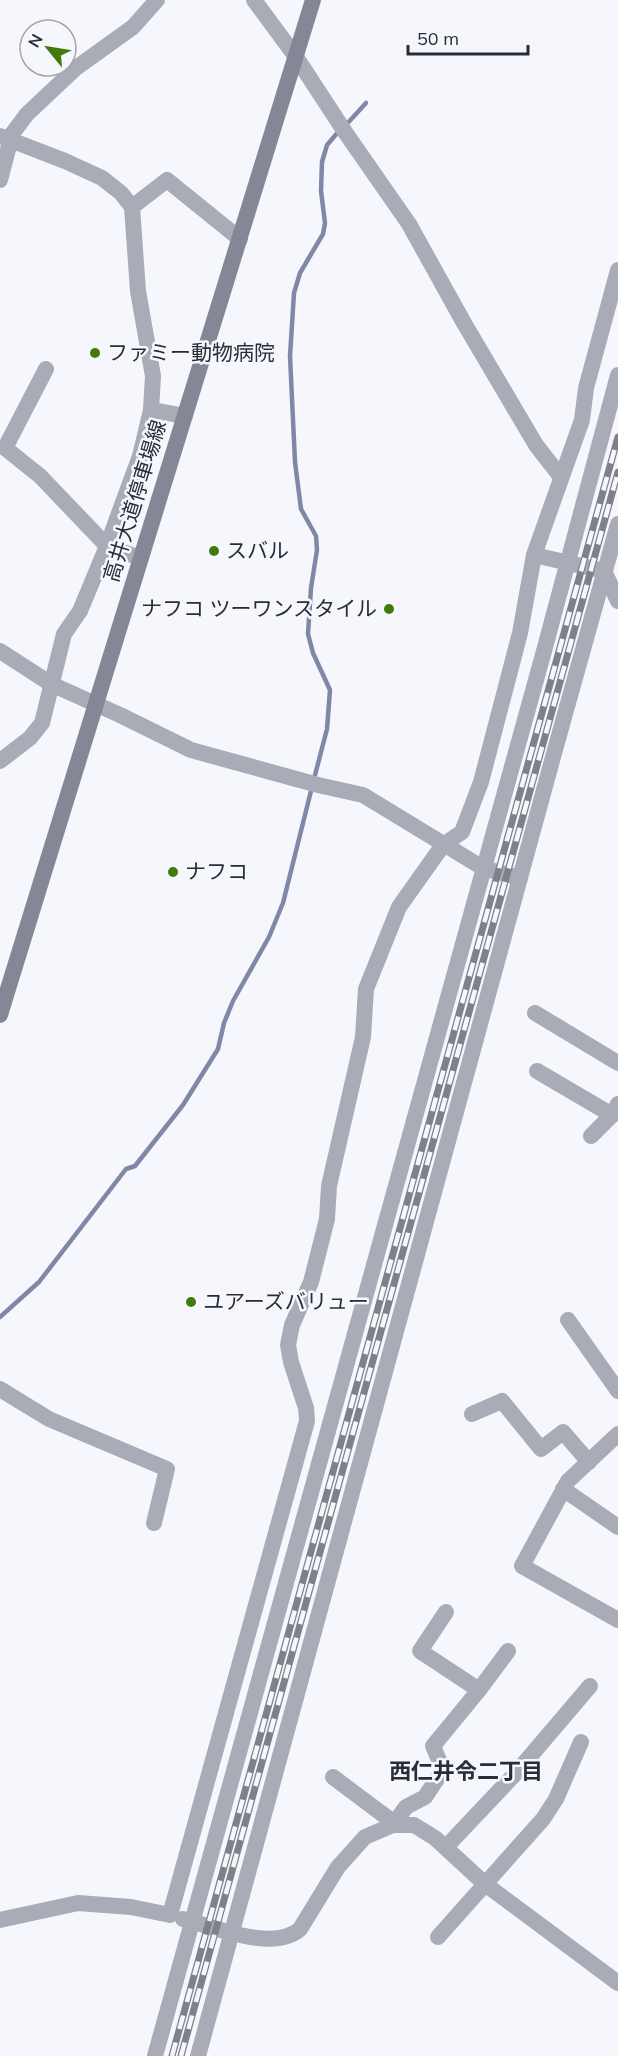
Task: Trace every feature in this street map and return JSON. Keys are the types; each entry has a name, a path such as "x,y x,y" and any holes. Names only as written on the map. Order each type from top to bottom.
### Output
{"main road":[{"name":"高井大道停車場線","path":"0,1016 314,0"}],"street":[{"path":"0,180 5,139 12,134 27,114 76,68 133,27 157,0"},
{"path":"254,0 296,57 409,224 536,445 561,477"},
{"path":"0,760 30,738 42,723 64,634 80,611 140,456 151,410 153,376 138,291 132,207 121,193 102,178 65,161 5,139"},
{"path":"132,207 167,180 240,238"},
{"path":"170,1915 307,1421 306,1408 288,1345 292,1325 311,1282 327,1219 329,1186 363,1037 366,989 399,907 443,845 462,832 481,782 520,633 534,555 582,420 586,388 618,270"},
{"path":"46,369 5,448 40,476 107,546 140,558"},
{"path":"156,2055 618,375"},
{"path":"151,410 185,416"},
{"path":"198,2056 618,524"},
{"path":"534,555 604,571"},
{"path":"604,571 618,602"},
{"path":"0,651 51,684 191,750 363,795 483,868 520,878"},
{"path":"535,1013 618,1063"},
{"path":"537,1071 615,1109 591,1136"},
{"path":"568,1320 618,1391"},
{"path":"0,1389 49,1419 167,1469 154,1523"},
{"path":"472,1414 502,1401 542,1449 563,1432 589,1462"},
{"path":"615,1613 522,1566 568,1481 618,1434"},
{"path":"563,1489 618,1527"},
{"path":"446,1612 420,1651 479,1690"},
{"path":"393,1825 406,1807 425,1797 443,1770 433,1746 508,1651"},
{"path":"446,1847 515,1774 590,1686"},
{"path":"438,1936 543,1819 556,1799 581,1742"},
{"path":"333,1777 389,1819 393,1825"},
{"path":"0,1920 78,1903 130,1906 256,1938 287,1937 294,1935 300,1929 338,1868 364,1837 393,1825 414,1825 446,1847 485,1884 618,1983"}],"waterway":[{"path":"345,126 366,103"},
{"path":"314,779 327,729 330,690 313,653 308,634 311,588 317,550 316,536 301,509 295,462 290,356 294,293 300,273 323,234 325,223 321,191 322,162 327,145 339,131"},
{"path":"0,1317 39,1282 126,1169 135,1166 183,1105 218,1049 224,1023 233,1001 269,937 283,903 312,787"}],"railway":[{"path":"172,2056 618,437"},
{"path":"181,2056 618,472"}],"place":[{"name":"ファミー動物病院","path":"95,353"},
{"name":"スバル","path":"214,551"},
{"name":"ナフコ ツーワンスタイル","path":"389,609"},
{"name":"ナフコ","path":"173,872"},
{"name":"ユアーズバリュー","path":"191,1302"}],"district":[{"name":"西仁井令二丁目","path":"466,1771"}]}
